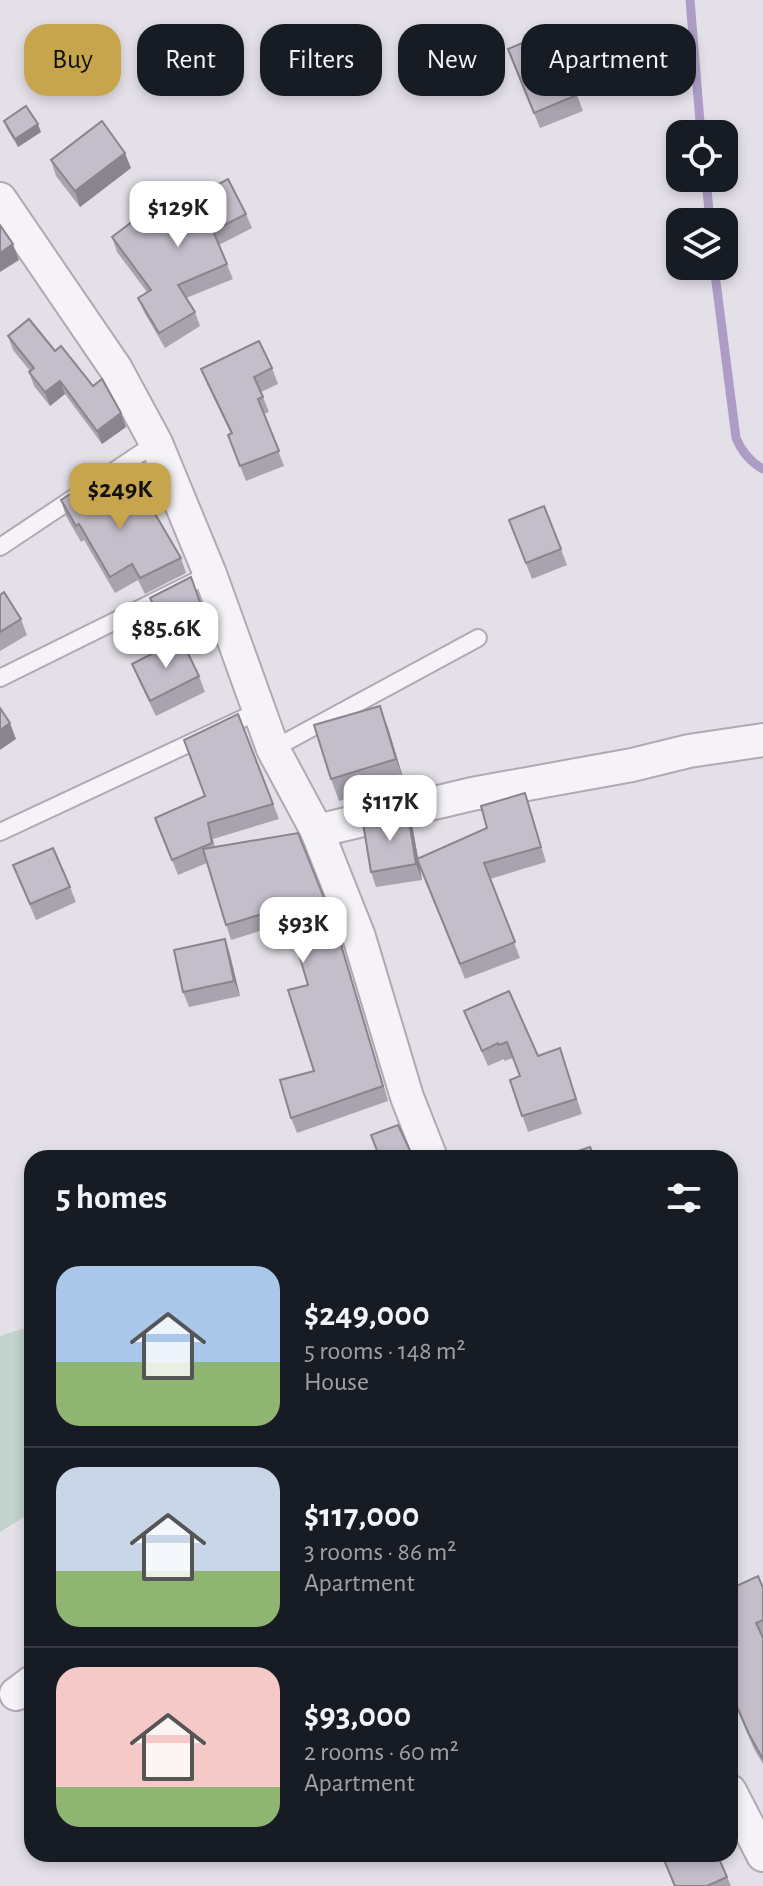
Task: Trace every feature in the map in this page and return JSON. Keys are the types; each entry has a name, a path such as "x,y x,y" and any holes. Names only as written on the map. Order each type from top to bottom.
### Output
{"street":[{"path":"0,199 116,369 156,443 210,574 273,749 317,831 359,937 407,1097 428,1150"},
{"path":"317,831 472,794 632,765 689,751 763,740"},
{"path":"738,1807 763,1855"}],"lane":[{"path":"0,547 156,443"},
{"path":"0,678 210,574"},
{"path":"273,749 478,638"},
{"path":"0,832 261,710"}],"shaded area":[{"path":"24,1328 24,1517 0,1532 0,1336"}],"building":[{"path":"521,43 521,81 508,49"},
{"path":"527,96 575,96 534,113"},
{"path":"26,106 38,124 15,139 4,121"},
{"path":"102,121 125,153 75,191 51,160"},
{"path":"228,179 246,214 213,231 227,264 178,285 195,312 159,333 138,298 151,290 112,237 153,206 159,215"},
{"path":"0,225 13,244 0,253"},
{"path":"29,319 55,351 61,346 93,386 102,379 121,413 97,431 60,381 45,392 29,372 34,368 8,336"},
{"path":"259,341 272,368 254,377 263,397 258,399 279,451 240,466 228,435 232,433 201,369"},
{"path":"99,475 123,517 148,502 181,558 140,578 132,564 110,577 61,500"},
{"path":"544,506 561,549 526,563 509,520"},
{"path":"191,577 201,605 163,624 150,598"},
{"path":"4,592 21,619 0,632 0,595"},
{"path":"181,639 199,676 150,701 132,664"},
{"path":"380,706 396,759 331,779 314,725"},
{"path":"0,708 10,723 0,730"},
{"path":"238,714 273,804 208,823 212,843 172,860 155,818 205,796 184,740"},
{"path":"525,793 541,847 484,863 515,942 460,964 417,859 487,828 481,806"},
{"path":"408,814 416,864 371,872 363,823"},
{"path":"298,833 336,928 383,1086 291,1118 280,1080 314,1071 288,990 308,985 285,907 226,925 203,849"},
{"path":"53,848 70,887 30,904 13,865"},
{"path":"225,939 234,981 183,992 174,950"},
{"path":"509,991 538,1056 560,1048 576,1099 522,1116 510,1080 520,1076 507,1042 482,1051 464,1011"},
{"path":"398,1125 410,1150 377,1150 371,1135"},
{"path":"758,1576 763,1588 763,1620 756,1623 763,1638 763,1759 738,1709 738,1585"},
{"path":"665,1862 720,1862 727,1877 707,1886 675,1886"}],"waterway":[{"path":"690,0 700,120"},
{"path":"707,192 709,208"},
{"path":"716,280 736,438 747,456 763,469"}]}
